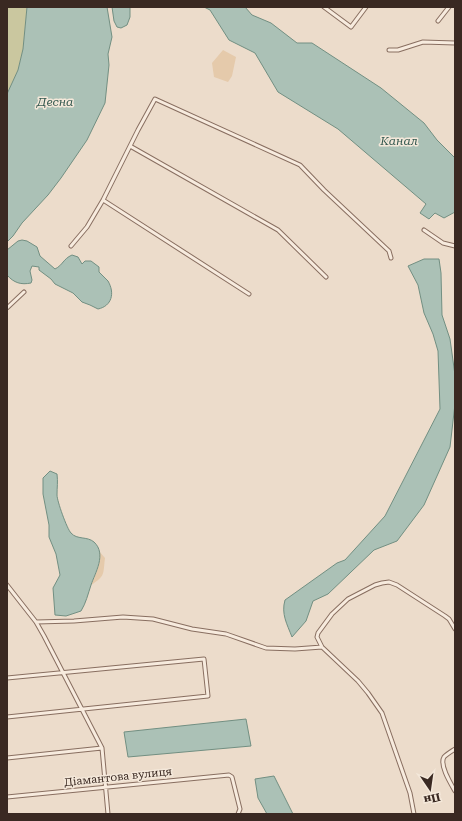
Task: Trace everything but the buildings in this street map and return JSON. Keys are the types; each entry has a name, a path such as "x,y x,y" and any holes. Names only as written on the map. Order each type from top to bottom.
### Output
{"street":[{"path":"324,7 351,27 366,7"},
{"path":"438,21 449,7"},
{"path":"389,50 398,50 423,42 455,43"},
{"path":"71,246 87,227 103,200 155,99 300,165 324,190 389,251 391,258"},
{"path":"130,146 278,230 326,277"},
{"path":"103,200 249,294"},
{"path":"424,230 443,243 455,246"},
{"path":"7,308 24,292"},
{"path":"414,814 410,793 382,713 358,681 322,647 317,637 318,633 341,604 375,585 389,582 397,585 445,616 449,619 455,629"},
{"path":"7,585 36,622 102,748 108,814"},
{"path":"36,622 74,621 110,617 153,619 192,629 226,634 266,648 295,649 322,647"},
{"path":"7,678 204,658 208,696 7,717"},
{"path":"7,758 102,748"},
{"path":"455,749 446,756 443,761 445,771 455,791"},
{"name":"Діамантова вулиця","path":"7,798 231,775 240,809 239,813"}],"shaded area":[{"path":"7,7 27,7 23,49 18,70 7,94"}],"sand":[{"path":"223,50 236,57 232,76 228,82 214,77 212,63"},
{"path":"98,550 105,558 104,571 99,579 91,585 99,564"}],"water":[{"name":"Десна","path":"27,7 107,7 112,37 108,54 109,65 105,103 87,140 48,195 7,242 7,94 18,70 23,49"},
{"path":"112,7 130,7 130,17 127,25 121,28 117,27 114,21"},
{"name":"Канал","path":"204,7 245,7 252,15 271,23 297,43 312,43 381,88 424,123 437,140 455,158 455,212 444,218 435,213 429,219 420,213 426,204 338,129 278,92 255,53 229,40 210,10"},
{"path":"18,241 27,241 37,247 40,256 55,269 72,255 78,257 82,264 85,261 91,261 99,267 99,272 108,281 112,294 109,302 98,309 82,302 73,293 55,284 39,270 39,267 32,266 30,271 32,280 31,283 24,284 12,280 7,275 7,250"},
{"path":"424,259 439,259 441,273 442,315 450,339 455,375 455,404 450,447 424,505 397,541 374,550 328,594 313,601 306,621 292,637 284,614 285,600 337,563 345,560 385,516 440,409 438,351 424,313 418,285 408,266"},
{"path":"50,471 57,474 57,498 62,515 69,530 76,537 88,539 94,542 100,552 99,564 83,608 81,611 66,616 55,615 53,588 60,575 56,554 49,537 49,525 43,494 43,478"},
{"path":"246,719 251,746 128,757 124,732"},
{"path":"274,776 293,814 267,814 258,798 255,779"}]}
